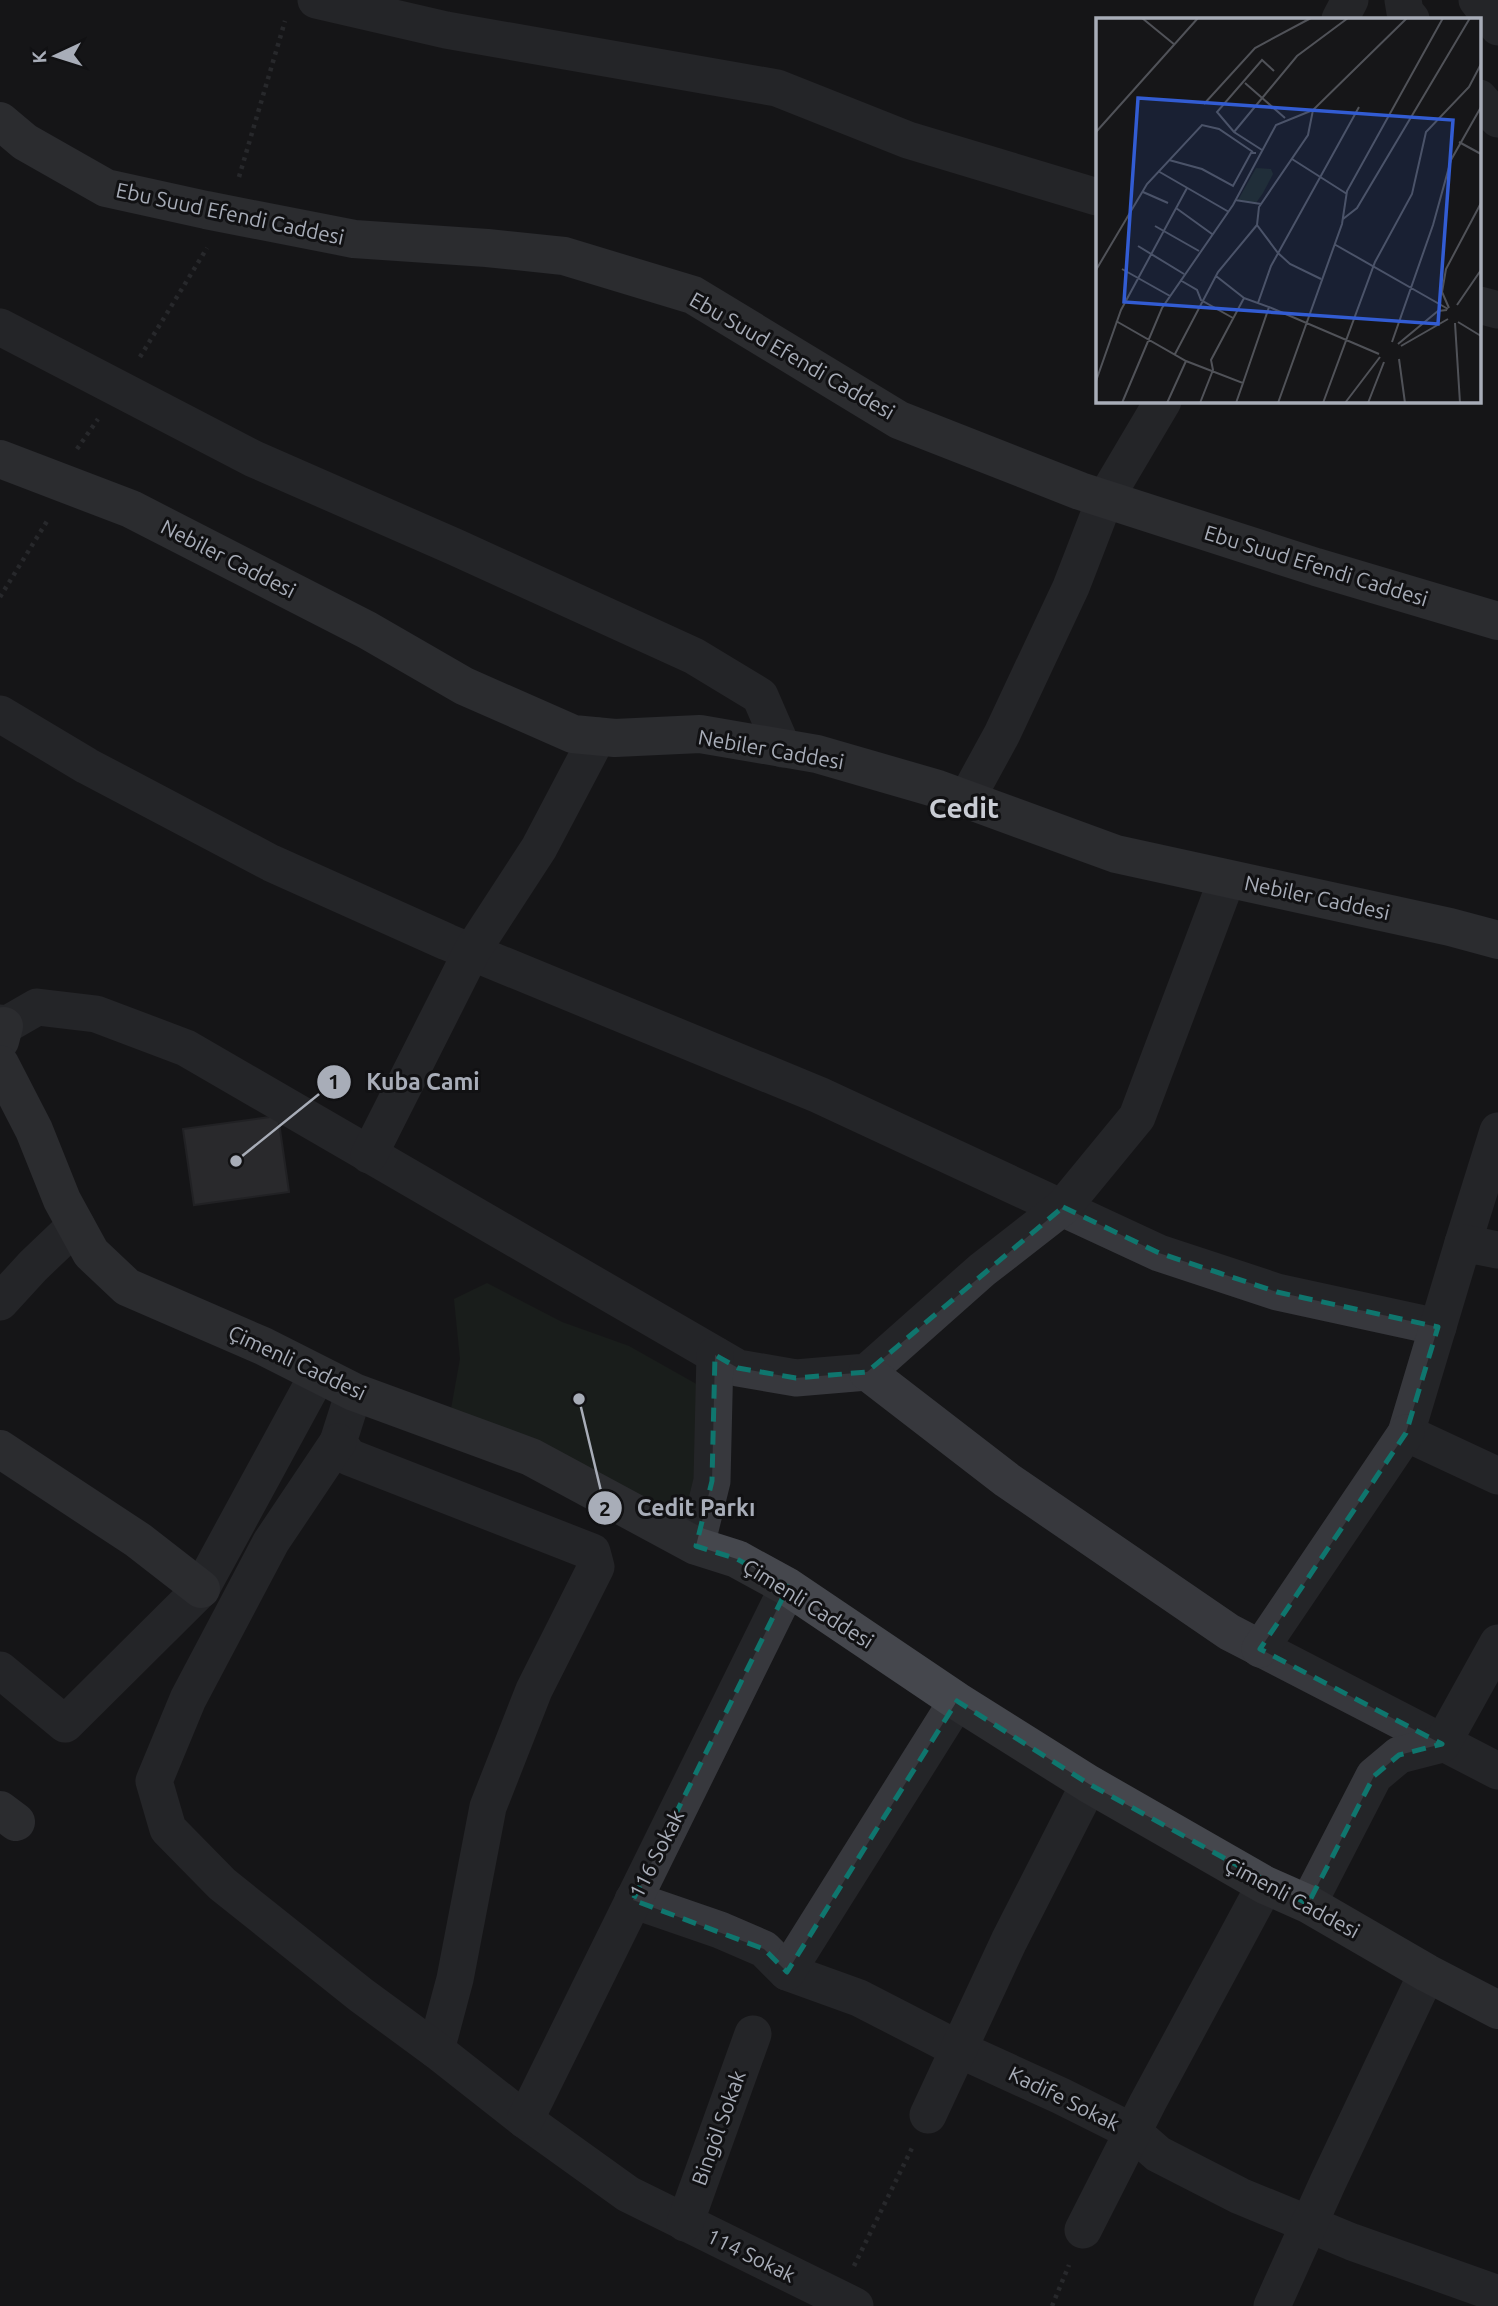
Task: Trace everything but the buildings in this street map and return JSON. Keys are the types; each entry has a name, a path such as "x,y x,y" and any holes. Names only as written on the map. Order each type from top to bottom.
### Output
{"street":[{"path":"316,0 446,30 777,88 908,140 1096,197"},
{"path":"1341,18 1350,0"},
{"path":"1403,0 1405,12 1410,18"},
{"path":"1477,0 1498,27"},
{"path":"1480,99 1498,119"},
{"name":"Ebu Suud Efendi Caddesi","path":"0,121 25,142 106,188 206,211 354,239 564,256 693,295 899,419 1080,491 1316,567 1498,621"},
{"path":"1480,305 1498,310"},
{"path":"0,327 254,459 456,547 694,656 760,696 783,749"},
{"path":"966,800 1002,734 1071,587 1105,499 1162,402"},
{"name":"Nebiler Caddesi","path":"0,459 131,509 367,630 464,686 573,734 615,738 700,734 817,754 966,800 1116,854 1450,927 1498,940"},
{"path":"0,714 87,766 271,863 472,951 819,1095 1158,1253 1277,1293 1438,1327"},
{"path":"369,1155 472,951 538,848 598,736"},
{"path":"1,1030 37,1007 96,1014 186,1048 738,1368 796,1378 867,1372 982,1270 1063,1207 1137,1116 1227,879"},
{"name":"Çimenli Caddesi","path":"0,1064 34,1130 62,1200 91,1254 127,1287 263,1346 354,1392 531,1457 696,1546 737,1559 788,1587 1088,1784 1265,1885 1308,1904 1427,1973 1498,2010"},
{"path":"1260,1649 1406,1433 1438,1327 1481,1247 1498,1131"},
{"path":"0,1302 76,1225"},
{"path":"696,1546 712,1481 715,1355"},
{"path":"867,1372 1007,1480 1229,1632 1498,1771"},
{"path":"0,1670 65,1724 201,1589 318,1374"},
{"name":"114 Sokak","path":"354,1392 338,1442 271,1542 188,1699 154,1781 168,1829 222,1884 361,1995 525,2120 628,2194 847,2302"},
{"path":"1406,1433 1498,1476"},
{"path":"338,1442 349,1457 592,1552 596,1567 534,1690 488,1807 455,1979 436,2050"},
{"path":"0,1449 138,1540 201,1589"},
{"name":"116 Sokak","path":"525,2120 788,1587"},
{"path":"1308,1904 1374,1776 1399,1755 1442,1744 1498,1643"},
{"path":"787,1972 957,1700"},
{"path":"928,2115 1009,1941 1088,1784"},
{"path":"1083,2230 1265,1885"},
{"name":"Kadife Sokak","path":"634,1900 720,1930 764,1949 787,1972 859,1998 1133,2133 1158,2154 1240,2196 1352,2242 1498,2294"},
{"path":"1272,2306 1427,1973"},
{"name":"Bingöl Sokak","path":"685,2223 753,2034"}],"path":[{"path":"0,597 51,514"},
{"path":"847,2302 928,2115"},
{"path":"1052,2306 1083,2230"}],"highlighted area":[{"path":"1063,1207 1159,1253 1277,1292 1438,1327 1406,1433 1260,1649 1442,1744 1399,1755 1374,1776 1308,1904 1089,1784 957,1701 787,1972 764,1949 633,1900 788,1587 737,1559 696,1546 712,1481 715,1355 738,1368 796,1378 867,1372"}],"shaded area":[{"path":"487,1283 562,1322 629,1346 707,1390 692,1523 451,1409 460,1359 454,1299"}],"place":[{"name":"Kuba Cami","path":"236,1161"},
{"name":"Cedit Parkı","path":"579,1399"}],"district":[{"name":"Cedit","path":"964,808"}]}
